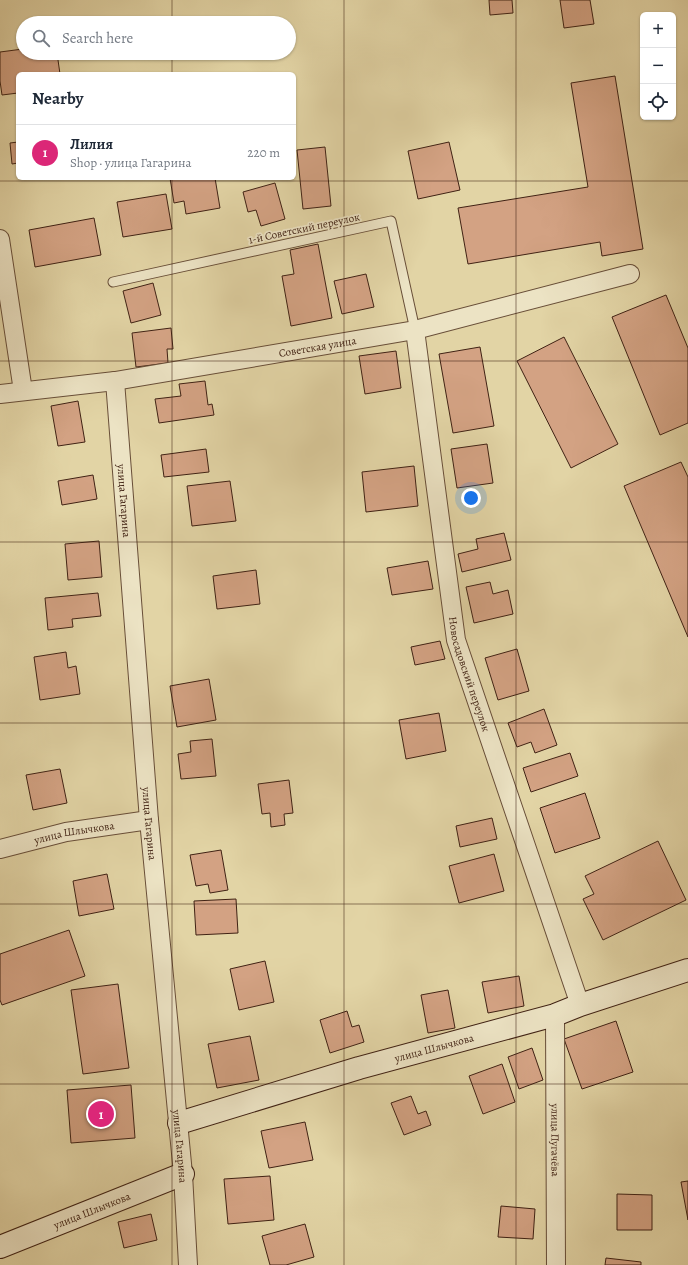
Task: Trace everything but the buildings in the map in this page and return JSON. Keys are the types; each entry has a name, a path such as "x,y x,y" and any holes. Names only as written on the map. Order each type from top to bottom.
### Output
{"street":[{"path":"0,239 23,391"},
{"name":"Советская улица","path":"0,394 115,381 415,330 630,274"},
{"name":"Новосадовский переулок","path":"415,330 456,640 580,1005"},
{"name":"улица Гагарина","path":"115,381 149,820 179,1123 188,1265"},
{"name":"улица Шлычкова","path":"0,849 66,832 149,820"},
{"name":"улица Шлычкова","path":"179,1123 359,1068 555,1014 688,970"},
{"name":"улица Пугачёва","path":"555,1014 556,1265"},
{"name":"улица Шлычкова","path":"0,1247 183,1174"}],"lane":[{"name":"1-й Советский переулок","path":"113,282 391,221 415,330"}],"place":[{"name":"Лилия","path":"101,1114"}]}
